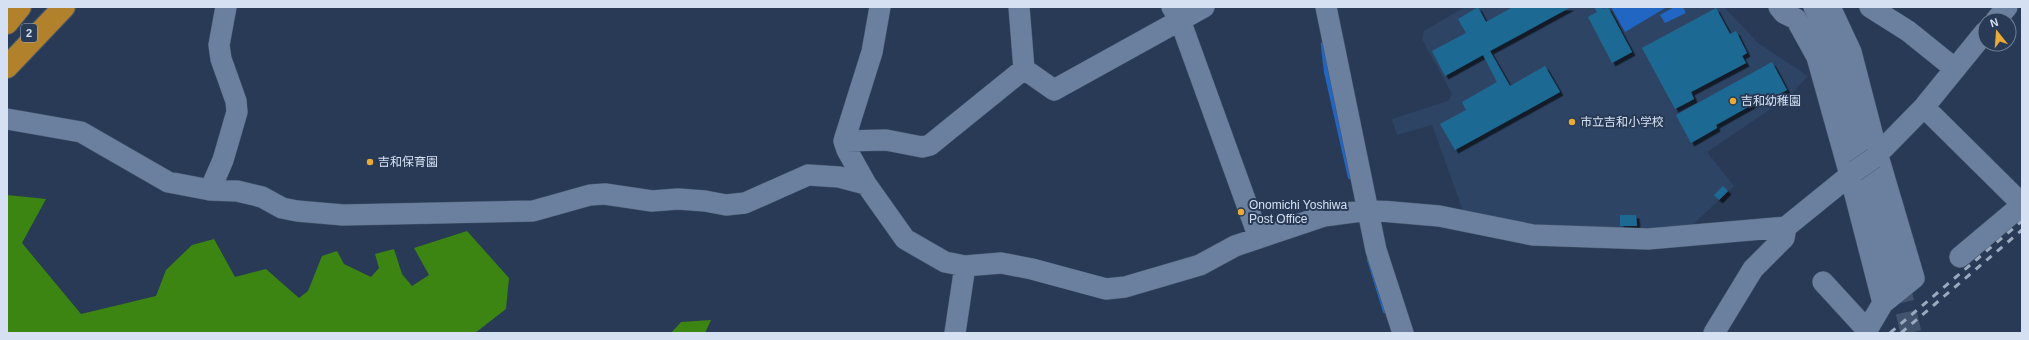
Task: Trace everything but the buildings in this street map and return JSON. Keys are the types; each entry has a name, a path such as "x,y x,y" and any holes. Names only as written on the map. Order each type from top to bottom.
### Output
{"highway":[{"name":"2","path":"7,23 20,7"},
{"name":"2","path":"7,59 51,7"},
{"path":"7,67 64,7"}],"street":[{"path":"210,190 223,160 237,112 236,101 221,59 219,45 226,7"},
{"path":"880,7 872,52 844,141 847,150 866,184 904,240 945,262 965,266 1001,263 1032,268 1106,289 1125,287 1200,265 1235,246 1324,216 1369,210 1439,216 1533,235 1648,239 1786,227 1853,173 1876,157 1924,107 1977,41"},
{"path":"1019,7 1024,69"},
{"path":"1024,69 1054,90 1176,14 1204,7"},
{"path":"1326,7 1345,106 1369,210 1376,250 1403,333"},
{"path":"1779,7 1784,13 1796,19 1817,57 1853,173 1883,304"},
{"path":"1814,7 1833,49 1899,282"},
{"path":"1823,282 1867,330 1883,304 1914,278 1876,157 1876,142 1850,52 1830,7"},
{"path":"1870,7 1908,31 1954,68"},
{"path":"1176,14 1259,238"},
{"path":"844,141 886,140 922,147 930,145 1024,69"},
{"path":"1924,107 2022,205 1960,257"},
{"path":"7,119 82,132 168,182 210,190 237,191 262,197 282,208 343,215 533,211 590,195 605,194 652,201 705,201 726,205 745,203 808,175 839,177 866,184"},
{"path":"1714,333 1753,269 1784,238 1786,227"},
{"path":"955,333 965,266"}],"shaded area":[{"name":"市立吉和小学校","path":"1465,7 1724,7 1758,43 1808,76 1790,96 1707,152 1734,186 1685,232 1628,235 1466,219 1432,125 1397,135 1392,119 1448,101 1452,94 1422,39 1424,31"}],"green space":[{"path":"7,195 46,199 22,243 81,314 156,296 166,270 192,245 214,239 235,277 266,269 299,298 308,291 322,256 337,251 344,264 371,277 379,268 375,254 394,249 402,274 412,286 429,275 414,248 467,231 509,278 506,309 475,333 7,333"},
{"path":"711,320 705,333 671,333 681,322"}],"water":[{"path":"1611,7 1667,7 1625,32"},
{"path":"1674,7 1683,7 1686,13 1665,23 1660,15"}],"waterway":[{"path":"1323,44 1326,71 1350,177"},
{"path":"1369,259 1385,311"}],"tunnel":[{"path":"1899,282 1911,333"}],"railway":[{"path":"1890,333 2022,221"},
{"path":"1901,333 2022,230"}],"place":[{"name":"吉和幼稚園","path":"1733,101"},
{"name":"市立吉和小学校","path":"1572,122"},
{"name":"吉和保育園","path":"370,162"},
{"name":"Onomichi Yoshiwa Post Office","path":"1241,212"}]}
